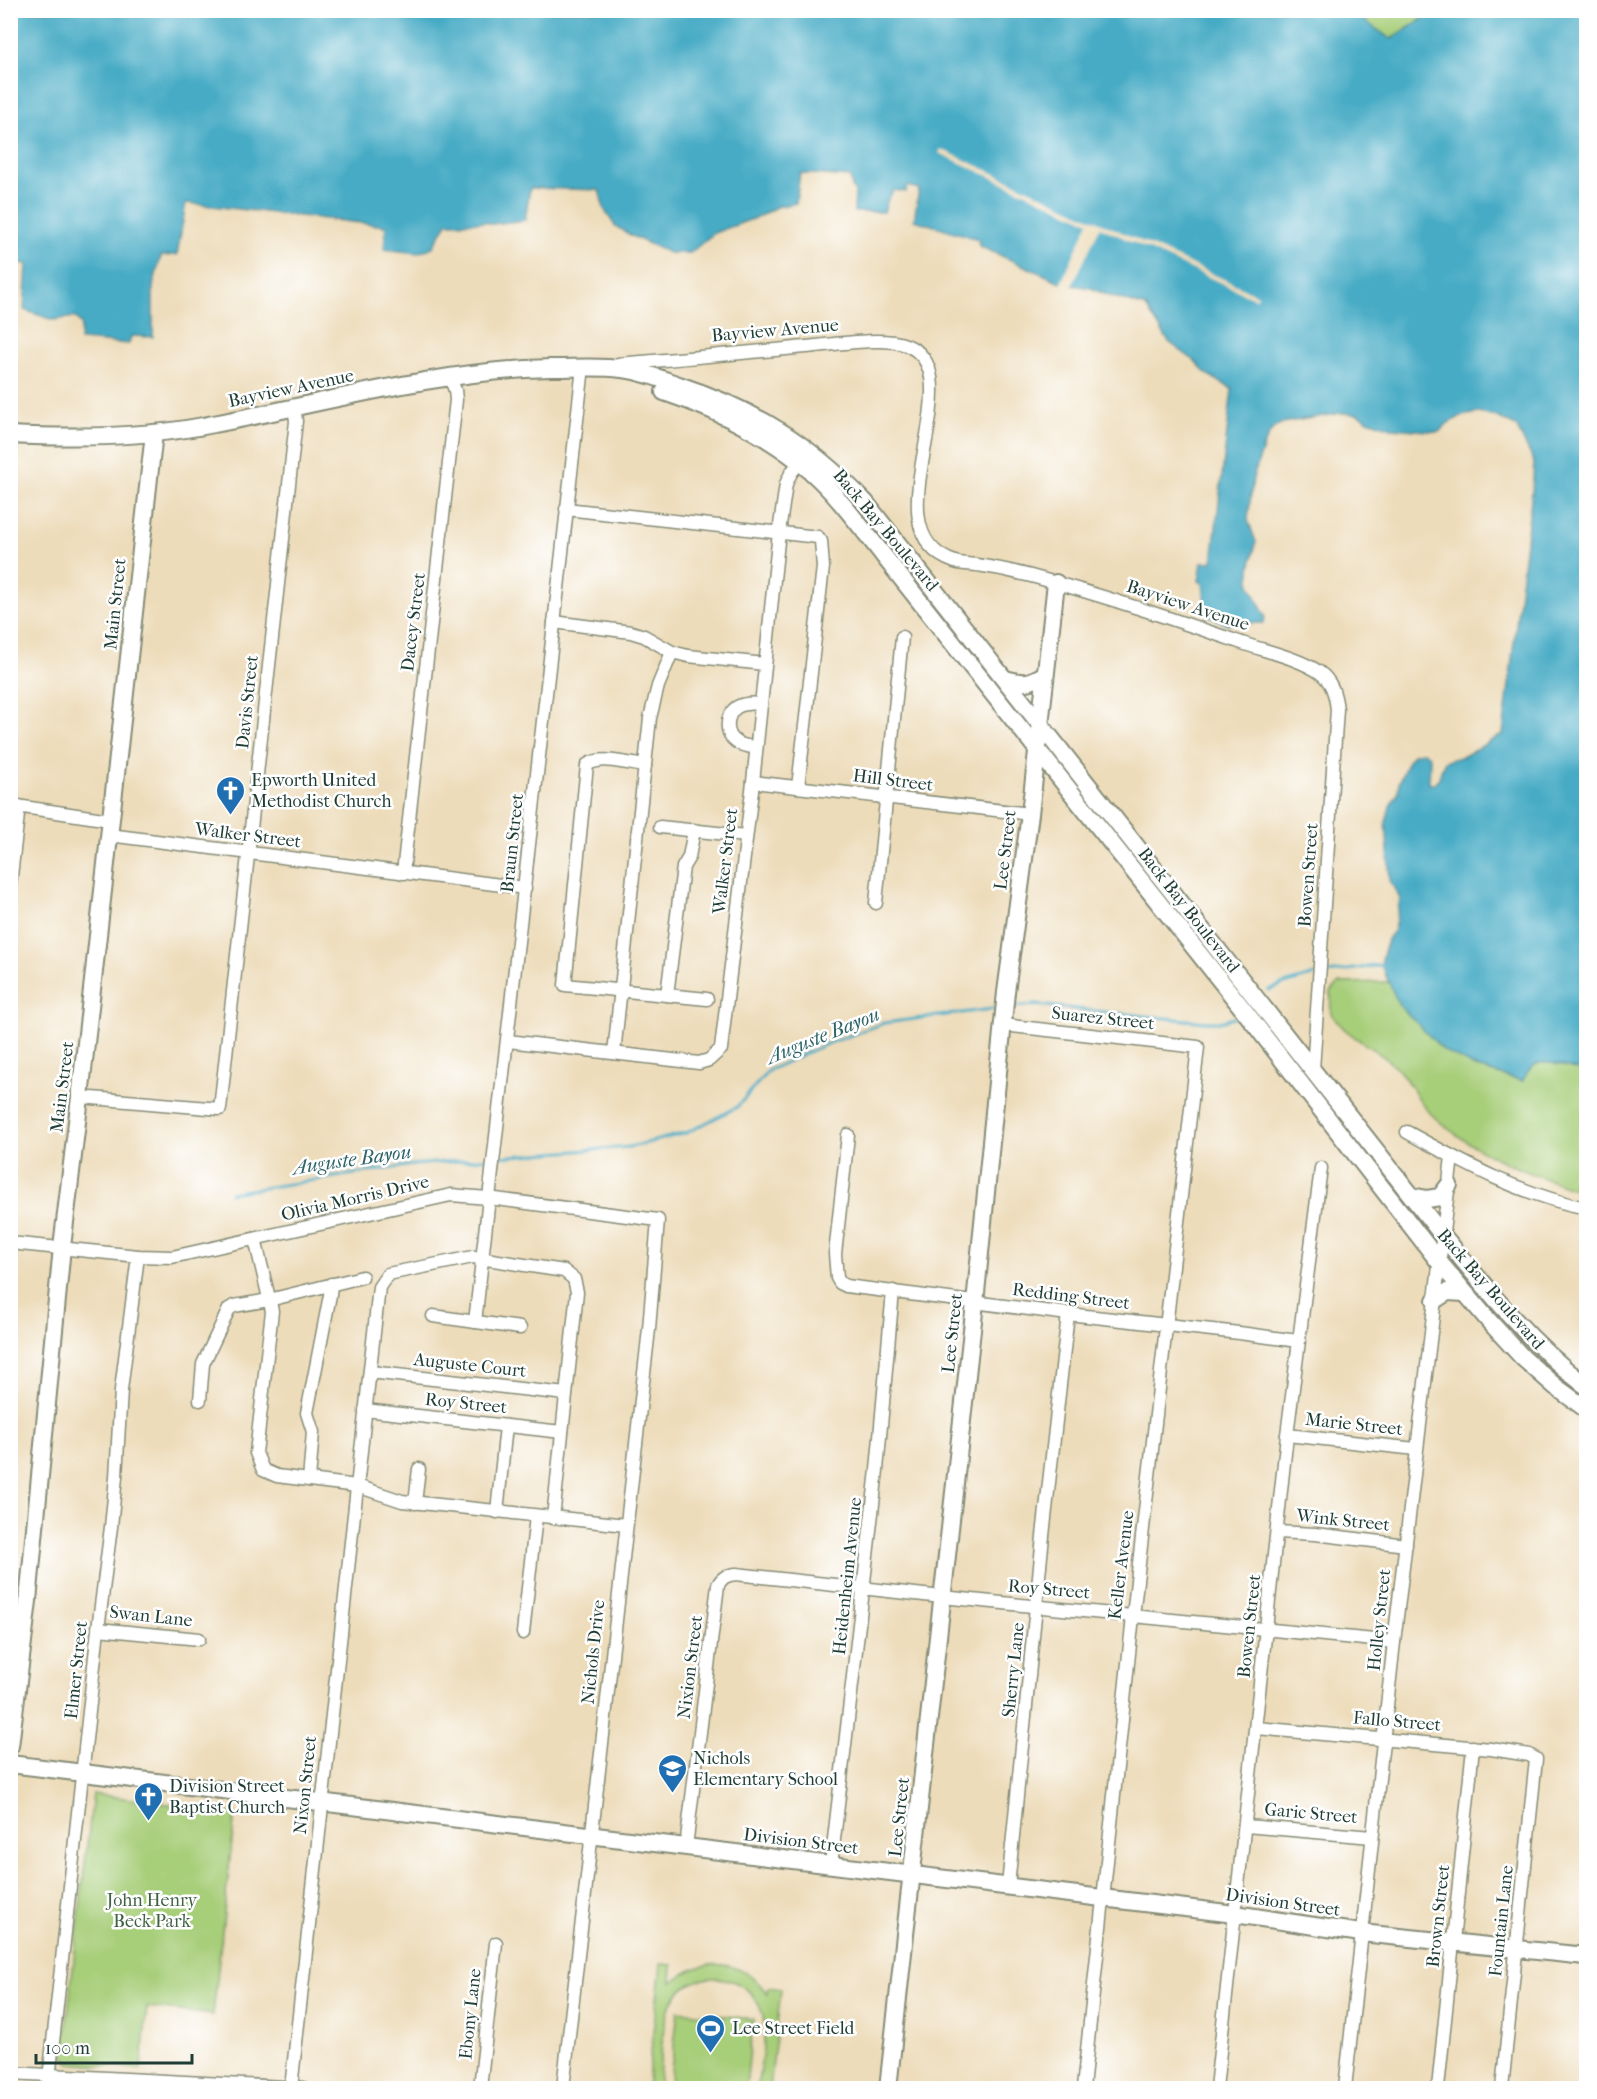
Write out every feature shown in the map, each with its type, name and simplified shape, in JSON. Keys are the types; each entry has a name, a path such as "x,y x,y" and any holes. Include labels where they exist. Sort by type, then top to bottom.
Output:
{"main road":[{"name":"Bayview Avenue","path":"10,435 96,437 154,433 224,422 449,376 513,369 583,367"},
{"name":"Back Bay Boulevard","path":"583,367 716,411 751,430 826,485 1066,786 1440,1263 1489,1322 1523,1358 1587,1410"},
{"name":"Back Bay Boulevard","path":"583,367 623,369 660,378 717,397 780,430 810,450 836,472 865,502 1444,1237 1505,1311 1564,1369 1587,1386"},
{"name":"Main Street","path":"10,1746 28,1601 62,1247 154,433"},
{"name":"Lee Street","path":"888,2088 975,1303 1006,992 1030,814 1056,583"},
{"path":"1005,679 1022,684 1045,675"},
{"path":"1032,797 1041,788 1052,784 1066,786"},
{"path":"1412,1196 1427,1199 1440,1197 1449,1185"},
{"path":"1435,1300 1447,1292 1465,1293"},
{"name":"Division Street","path":"10,1764 1235,1914 1361,1933 1587,1956"}],"street":[{"name":"Bayview Avenue","path":"583,367 859,342 905,344 917,351 929,365 932,382 930,416 916,504 922,534 934,552 956,562 1013,571 1056,583 1300,663 1320,672 1330,683"},
{"name":"Braun Street","path":"475,1322 583,367"},
{"name":"Dacey Street","path":"403,873 448,487 456,400 455,390 449,376"},
{"name":"Davis Street","path":"80,1097 220,1109 296,421 294,406"},
{"name":"Walker Street","path":"508,1041 699,1063 709,1060 721,1049 753,782 779,532 786,484 799,463"},
{"path":"566,508 818,537 821,541 823,558 798,787"},
{"path":"554,622 631,632 672,652 688,656 765,664"},
{"path":"876,903 902,637"},
{"path":"614,1053 653,702 672,652"},
{"name":"Bowen Street","path":"1313,1070 1337,709 1335,691 1330,683"},
{"path":"756,747 735,741 730,734 728,721 730,714 736,708 752,703 761,704"},
{"path":"645,766 600,760 587,765 565,985 707,999"},
{"name":"Hill Street","path":"753,782 1030,814"},
{"name":"Walker Street","path":"15,805 110,827 249,853 525,888"},
{"path":"10,885 15,805"},
{"path":"660,826 746,836"},
{"path":"667,995 683,867 689,857 694,830"},
{"name":"Suarez Street","path":"1003,1022 1198,1047"},
{"name":"Keller Avenue","path":"1083,2088 1133,1616 1198,1047"},
{"path":"1407,1132 1480,1172 1517,1188 1587,1208"},
{"name":"Redding Street","path":"848,1135 835,1254 835,1270 841,1283 859,1289 893,1291 975,1303 1298,1341"},
{"name":"Holley Street","path":"1345,2088 1416,1449 1444,1237 1452,1157"},
{"name":"Bowen Street","path":"1216,2088 1287,1435 1321,1168"},
{"name":"Olivia Morris Drive","path":"10,1243 138,1256 172,1257 451,1195 658,1220"},
{"name":"Nichols Drive","path":"563,2088 649,1329 658,1220"},
{"path":"255,1239 272,1319 256,1453 263,1470 277,1476 357,1486 402,1501 626,1526"},
{"name":"Elmer Street","path":"49,2082 116,1478 121,1390 138,1256"},
{"path":"357,1486 379,1287 384,1278 393,1272 473,1257 564,1271 574,1279 577,1292 553,1518"},
{"path":"200,1400 203,1364 225,1314 234,1306 269,1300 362,1276"},
{"path":"309,1480 313,1432 307,1413 331,1284"},
{"name":"Heidenheim Avenue","path":"831,1864 864,1589 893,1291"},
{"name":"Sherry Lane","path":"1008,1886 1068,1314"},
{"path":"433,1316 520,1328"},
{"name":"Auguste Court","path":"370,1372 566,1394"},
{"name":"Roy Street","path":"365,1410 562,1432"},
{"path":"497,1512 507,1426"},
{"name":"Marie Street","path":"1287,1435 1416,1449"},
{"path":"415,1503 419,1469"},
{"name":"Nixon Street","path":"295,2088 322,1802 357,1486"},
{"path":"523,1633 536,1516"},
{"name":"Wink Street","path":"1277,1532 1315,1534 1406,1545"},
{"name":"Roy Street","path":"736,1574 942,1598 1394,1642"},
{"name":"Nixion Street","path":"687,1847 718,1585 721,1579 736,1574"},
{"name":"Swan Lane","path":"98,1629 199,1639"},
{"name":"Fallo Street","path":"1256,1728 1439,1743 1529,1755 1534,1758"},
{"name":"Brown Street","path":"1438,2088 1473,1747"},
{"name":"Fountain Lane","path":"1502,2088 1536,1763 1534,1758"},
{"name":"Garic Street","path":"1246,1826 1372,1837"},
{"name":"Ebony Lane","path":"480,2088 496,1943"},
{"path":"10,2073 49,2082 295,2088"}],"green space":[{"path":"1349,11 1435,11 1391,39"},
{"path":"1389,982 1399,1005 1444,1051 1477,1068 1522,1081 1528,1071 1542,1063 1586,1070 1586,1193 1525,1171 1467,1142 1432,1115 1396,1067 1347,1032 1334,1018 1331,1011 1331,992 1339,983"},
{"name":"John Henry Beck Park","path":"93,1794 235,1813 213,2015 147,2007 141,2069 69,2063 63,2055"},
{"path":"661,1964 672,1965 671,1983 696,1968 721,1965 733,1967 745,1973 767,1993 768,1987 781,1989 770,2088 757,2088 764,2038 761,2010 754,1997 744,1988 732,1981 719,1978 693,1983 681,1990 672,2002 664,2031 658,2088 647,2088"},
{"name":"Lee Street Field","path":"678,2011 753,2019 746,2088 669,2088"}],"water":[{"path":"1349,10 1391,39 1435,11 1491,10 1522,13 1586,11 1586,1070 1542,1063 1535,1065 1523,1081 1477,1068 1444,1051 1399,1005 1381,965 1387,939 1394,930 1400,899 1390,881 1386,822 1408,761 1414,753 1424,752 1430,757 1429,784 1433,783 1438,779 1445,761 1464,756 1503,734 1534,462 1516,426 1497,417 1478,413 1462,416 1448,423 1439,432 1392,428 1357,414 1341,413 1282,423 1271,431 1264,445 1253,478 1248,520 1256,542 1250,569 1250,584 1265,616 1264,623 1225,624 1206,614 1203,583 1199,581 1202,562 1212,562 1232,389 1205,373 1196,362 1169,342 1146,307 1091,288 1065,284 979,246 978,239 914,220 919,189 907,186 906,192 894,190 884,212 854,212 855,192 850,177 800,173 796,203 776,207 758,217 714,233 690,253 669,253 615,226 604,209 599,190 530,188 525,220 491,224 486,222 447,223 433,247 418,253 384,249 386,226 186,203 177,255 161,256 153,286 153,337 131,336 129,344 80,340 81,324 75,317 53,320 24,310 27,264 11,262 10,11"}],"pier":[{"path":"941,149 1258,295 1256,299 1100,227 1071,288 1060,285 1089,222 939,153"}],"waterway":[{"name":"Auguste Bayou","path":"1322,974 1381,965"},
{"name":"Auguste Bayou","path":"1269,990 1315,975"},
{"name":"Auguste Bayou","path":"1009,1007 1036,1005 1206,1022 1219,1022 1234,1018"},
{"name":"Auguste Bayou","path":"496,1157 630,1147 686,1133 737,1107 769,1070 824,1045 884,1023 1000,1008"},
{"name":"Auguste Bayou","path":"230,1193 413,1165 490,1158"}],"place":[{"name":"Epworth United Methodist Church","path":"230,816"},
{"name":"Nichols Elementary School","path":"672,1794"},
{"name":"Division Street Baptist Church","path":"148,1822"},
{"name":"Lee Street Field","path":"711,2054"}]}
